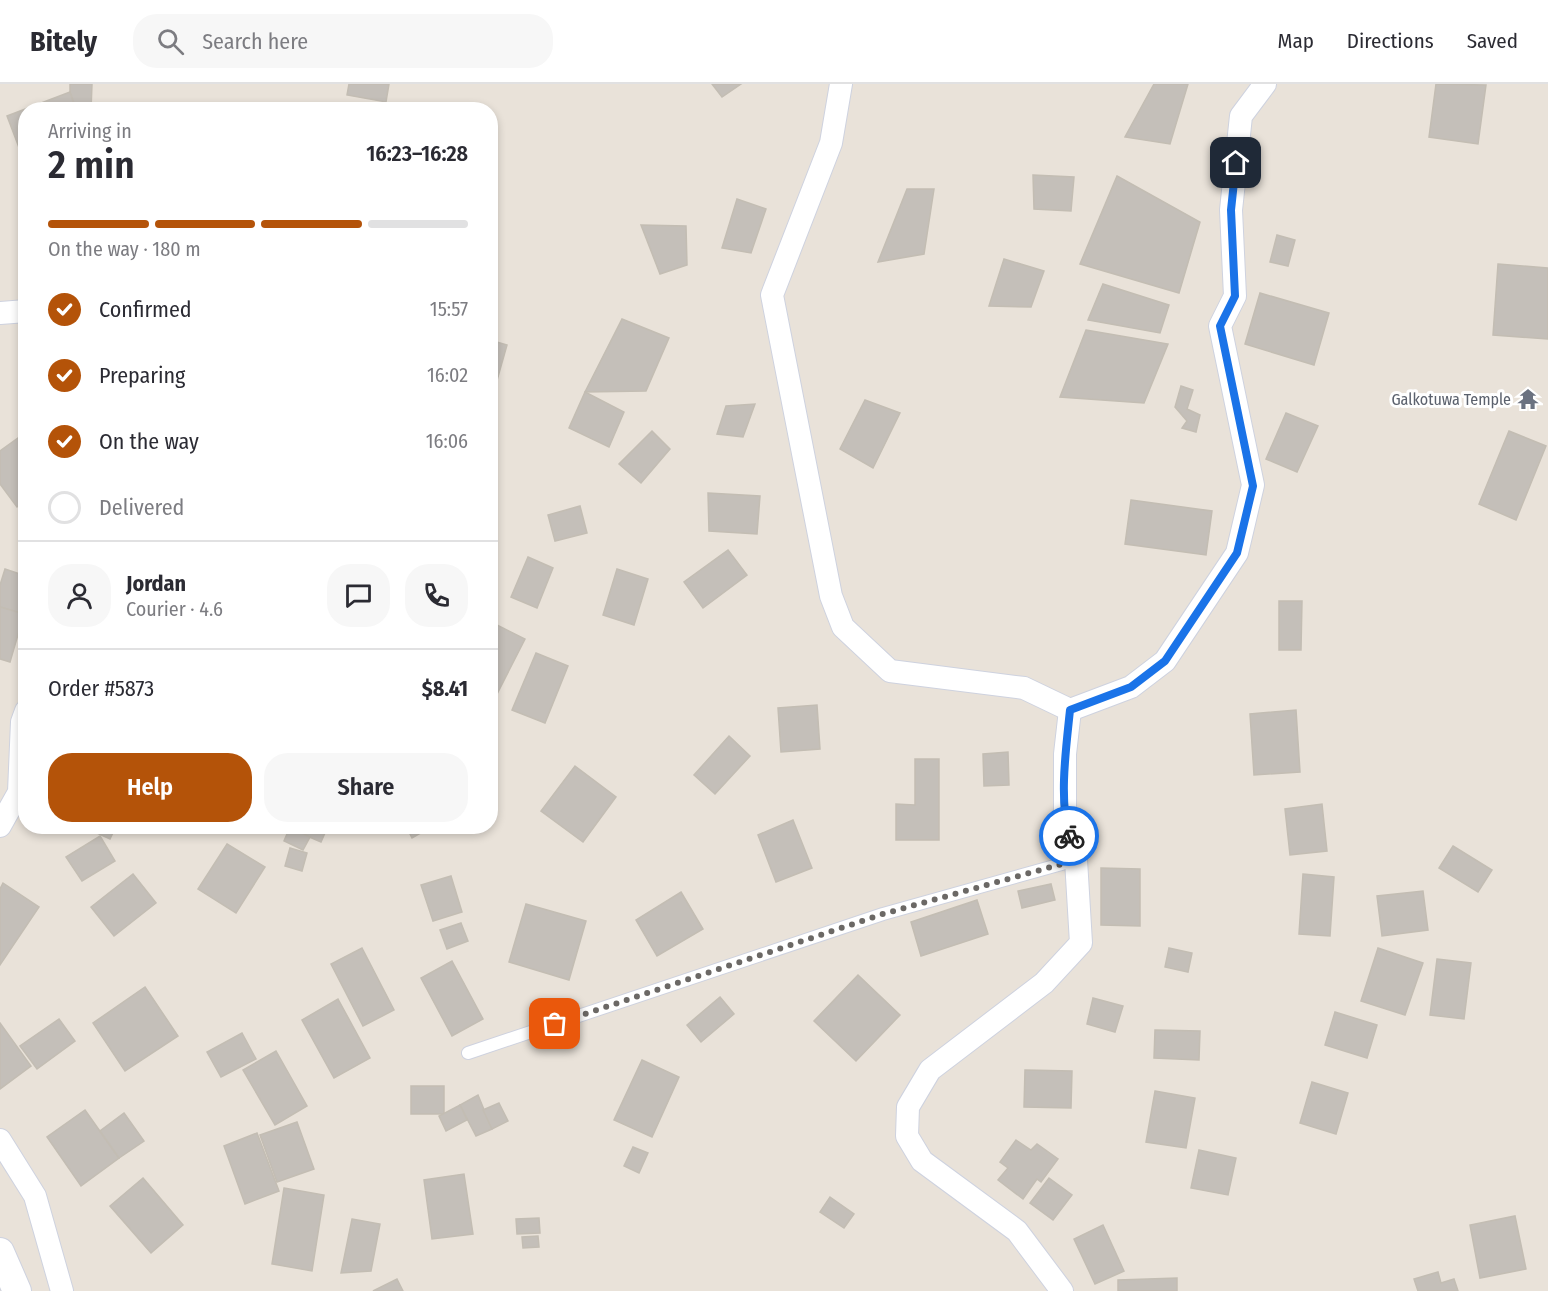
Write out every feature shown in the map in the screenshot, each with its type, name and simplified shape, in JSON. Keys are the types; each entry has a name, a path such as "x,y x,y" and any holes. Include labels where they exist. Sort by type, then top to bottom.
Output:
{"street":[{"path":"841,84 831,143 772,295 831,596 843,627 890,671 1024,688 1070,710 1131,687 1165,661 1237,553 1253,486 1220,326 1235,296 1231,210 1241,116 1265,84"},
{"path":"0,313 18,312"},
{"path":"1062,1291 1017,1231 922,1161 907,1136 908,1107 930,1070 1044,983 1081,943 1076,860 1065,821 1065,754 1070,710"},
{"path":"0,826 18,794"},
{"path":"0,1140 35,1196 63,1291"},
{"path":"0,1252 18,1291"}],"lane":[{"path":"468,1053 883,914 1076,860"}],"building":[{"path":"70,84 92,84 91,102 73,102"},
{"path":"349,84 389,84 386,102 347,95"},
{"path":"712,84 741,84 722,97"},
{"path":"1154,84 1188,84 1170,144 1125,137"},
{"path":"1436,84 1486,85 1478,144 1429,137"},
{"path":"70,92 73,102 44,102"},
{"path":"18,112 18,145 7,116"},
{"path":"1033,175 1074,177 1071,211 1034,209"},
{"path":"1117,176 1200,222 1179,293 1080,264"},
{"path":"907,189 934,189 924,254 878,262"},
{"path":"737,199 766,209 751,253 722,248"},
{"path":"641,225 686,226 687,265 660,274"},
{"path":"1277,235 1295,240 1288,266 1270,262"},
{"path":"1004,259 1044,271 1031,307 989,306"},
{"path":"1498,264 1548,268 1548,339 1493,335"},
{"path":"1103,284 1169,305 1160,333 1088,320"},
{"path":"1260,293 1329,313 1314,365 1245,344"},
{"path":"622,319 669,338 646,391 585,392"},
{"path":"1086,330 1168,344 1144,403 1060,397"},
{"path":"498,342 507,345 498,377"},
{"path":"1181,386 1193,390 1187,409 1200,415 1196,432 1182,428 1187,421 1175,407"},
{"path":"585,392 624,412 609,447 569,428"},
{"path":"865,400 900,413 873,468 840,449"},
{"path":"755,404 743,437 717,434 726,406"},
{"path":"1286,413 1318,426 1297,472 1266,459"},
{"path":"652,431 670,449 641,483 619,464"},
{"path":"1509,431 1546,446 1516,520 1479,504"},
{"path":"18,438 17,507 0,484 0,451"},
{"path":"708,493 760,496 757,534 709,531"},
{"path":"1131,500 1212,511 1206,555 1125,544"},
{"path":"580,506 587,533 555,541 548,515"},
{"path":"728,550 747,575 703,608 684,582"},
{"path":"528,557 553,568 537,608 511,597"},
{"path":"5,569 18,573 18,612 0,607 0,585"},
{"path":"617,569 648,579 634,625 603,615"},
{"path":"1279,601 1302,601 1301,650 1279,650"},
{"path":"0,607 18,612 18,635 10,662 0,659"},
{"path":"498,626 525,639 498,692"},
{"path":"536,653 568,666 545,723 512,710"},
{"path":"817,705 820,749 781,752 778,708"},
{"path":"1296,710 1300,772 1254,775 1250,714"},
{"path":"729,736 750,756 715,794 694,775"},
{"path":"1008,752 1009,785 984,786 983,754"},
{"path":"915,759 939,759 939,840 896,840 896,804 915,805"},
{"path":"575,766 616,797 583,842 541,811"},
{"path":"1322,804 1327,851 1290,855 1285,809"},
{"path":"793,820 812,868 776,882 758,835"},
{"path":"99,834 112,834 110,839"},
{"path":"287,834 304,834 310,837 303,850 284,841"},
{"path":"302,834 324,834 321,842"},
{"path":"100,836 115,861 82,881 66,857"},
{"path":"227,844 265,867 236,913 198,889"},
{"path":"1453,846 1492,870 1478,892 1439,868"},
{"path":"290,848 307,853 302,871 285,866"},
{"path":"1101,868 1140,869 1140,926 1101,925"},
{"path":"133,874 156,903 114,936 91,907"},
{"path":"1303,874 1334,877 1330,936 1299,934"},
{"path":"451,876 462,912 433,921 421,885"},
{"path":"3,883 39,907 0,965 0,889"},
{"path":"1051,884 1055,900 1022,908 1018,891"},
{"path":"1423,891 1428,930 1382,936 1377,896"},
{"path":"681,892 703,929 657,956 636,920"},
{"path":"977,900 988,934 921,956 911,922"},
{"path":"526,904 586,921 569,980 509,962"},
{"path":"461,923 468,941 447,949 440,930"},
{"path":"362,948 394,1010 363,1026 331,964"},
{"path":"1169,948 1192,953 1188,972 1165,967"},
{"path":"1378,948 1423,963 1405,1015 1361,1001"},
{"path":"1437,959 1471,963 1464,1019 1430,1015"},
{"path":"452,961 483,1019 452,1036 421,978"},
{"path":"858,975 900,1015 856,1061 814,1021"},
{"path":"145,987 178,1036 125,1071 93,1023"},
{"path":"720,997 734,1014 701,1042 687,1025"},
{"path":"1093,998 1123,1006 1115,1032 1087,1024"},
{"path":"338,999 370,1058 334,1078 302,1020"},
{"path":"1335,1012 1377,1025 1367,1058 1325,1045"},
{"path":"59,1019 75,1041 37,1069 20,1046"},
{"path":"0,1023 31,1066 0,1089"},
{"path":"1155,1030 1200,1031 1199,1060 1154,1058"},
{"path":"242,1033 256,1059 221,1077 207,1052"},
{"path":"276,1051 307,1106 275,1125 243,1070"},
{"path":"642,1060 679,1077 652,1137 614,1120"},
{"path":"1025,1070 1072,1071 1071,1108 1024,1107"},
{"path":"1312,1082 1348,1093 1336,1134 1300,1123"},
{"path":"411,1086 444,1086 444,1114 411,1114"},
{"path":"1155,1091 1195,1098 1186,1148 1146,1142"},
{"path":"478,1095 492,1129 476,1136 460,1105"},
{"path":"499,1103 508,1121 492,1129 483,1110"},
{"path":"460,1105 467,1120 446,1131 439,1116"},
{"path":"85,1110 119,1158 81,1186 47,1137"},
{"path":"124,1113 144,1141 119,1158 100,1131"},
{"path":"297,1122 314,1169 277,1182 260,1135"},
{"path":"257,1133 279,1191 245,1204 224,1146"},
{"path":"1016,1140 1031,1150 1037,1144 1058,1159 1041,1182 1037,1179 1023,1199 998,1180 1008,1168 1000,1162"},
{"path":"633,1147 648,1153 639,1173 624,1166"},
{"path":"1199,1150 1236,1158 1228,1195 1191,1188"},
{"path":"464,1174 473,1234 432,1239 424,1180"},
{"path":"143,1178 183,1225 151,1253 110,1206"},
{"path":"1049,1178 1072,1195 1053,1220 1030,1203"},
{"path":"284,1188 324,1195 312,1271 272,1264"},
{"path":"830,1197 854,1214 844,1228 820,1212"},
{"path":"1515,1216 1526,1269 1480,1278 1470,1225"},
{"path":"539,1218 540,1233 517,1234 516,1219"},
{"path":"352,1219 380,1224 371,1271 341,1273"},
{"path":"1103,1225 1124,1271 1095,1284 1074,1239"},
{"path":"538,1236 539,1247 523,1248 522,1237"},
{"path":"1438,1272 1441,1283 1454,1279 1458,1291 1418,1291 1414,1279"},
{"path":"1177,1278 1177,1291 1118,1291 1118,1280"},
{"path":"397,1279 403,1291 373,1291"}],"way so far":[{"path":"555,1024 883,914 1076,860 1069,836"}],"place":[{"name":"Galkotuwa Temple","path":"1528,399"}],"route":[{"path":"1069,836 1065,821 1065,754 1070,710 1131,687 1165,661 1237,553 1253,486 1220,326 1235,296 1231,210 1236,163"}]}
